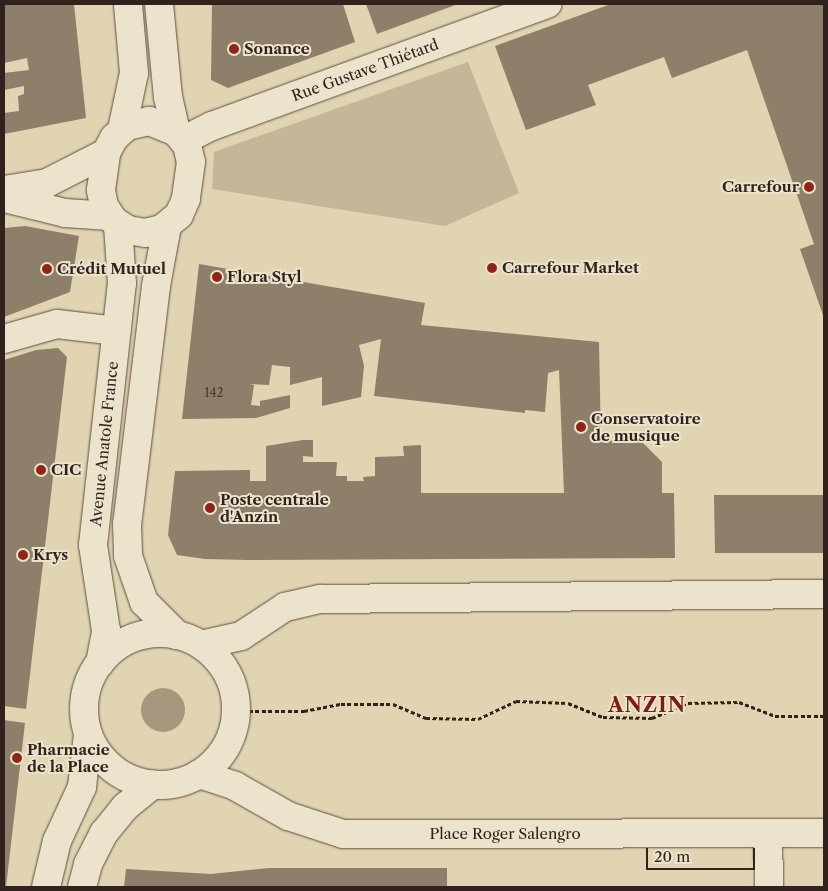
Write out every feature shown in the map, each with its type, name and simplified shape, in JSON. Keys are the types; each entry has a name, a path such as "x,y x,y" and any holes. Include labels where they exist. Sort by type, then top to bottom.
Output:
{"main road":[{"name":"Avenue Anatole France","path":"100,662 106,631 93,545 123,269 114,220 101,196 106,153 122,130 134,73 128,4"},
{"path":"4,198 57,212 114,220 145,233 167,226 180,215 186,198 191,162 180,136 168,97 159,4"},
{"name":"Rue Gustave Thiétard","path":"180,136 548,4"},
{"path":"122,130 149,121 180,136"},
{"path":"4,190 47,183 106,153"},
{"path":"88,734 98,754 113,769 132,780 154,784 172,784 199,774 226,747 236,711 227,673 144,602 128,556 128,514 167,226"},
{"path":"4,339 57,324 117,332"},
{"path":"46,887 58,841 82,787 88,734 84,702 89,681 100,662 115,647 134,638 155,633 189,640 241,636 285,608 320,599 824,594"},
{"name":"Place Roger Salengro","path":"199,774 236,786 288,816 344,834 824,833"},
{"path":"82,887 88,864 104,833 126,807 154,784"},
{"path":"768,833 769,887"}],"path":[{"path":"236,711 304,711 341,704 393,704 426,718 478,719 516,701 568,703 603,717 652,718 688,703 739,702 775,716 824,716"}],"shaded area":[{"path":"468,62 519,193 445,226 212,189 214,152"},
{"path":"163,688 175,692 181,698 185,710 181,722 175,728 163,732 151,728 145,722 141,710 145,698 151,692"}],"building":[{"path":"4,4 74,4 86,118 4,134 4,113 19,111 18,96 24,94 24,86 4,90 4,73 29,70 27,58 4,63"},
{"path":"212,4 343,4 355,42 228,88 211,80"},
{"path":"366,4 458,4 377,34"},
{"name":"Carrefour","path":"611,4 824,4 824,318 800,249 814,244 747,50 672,78 664,57 588,85 596,105 526,130 495,46"},
{"path":"25,226 79,236 70,292 4,317 4,228"},
{"path":"199,264 425,303 421,325 599,342 601,441 640,440 662,462 662,493 674,493 675,558 248,560 205,559 177,555 168,535 175,471 250,470 250,481 266,481 266,446 303,440 313,440 313,457 303,456 303,462 337,462 336,476 347,476 347,481 364,481 363,477 375,476 375,457 404,456 403,446 421,445 421,493 564,493 559,370 548,373 545,412 525,410 525,413 374,396 381,339 359,345 364,366 361,397 322,406 322,377 290,385 290,367 272,365 269,385 249,384 254,385 251,405 260,406 260,401 290,395 290,408 256,418 182,419"},
{"path":"58,348 67,357 26,709 4,706 4,360 36,350"},
{"path":"714,495 824,495 824,553 715,553"},
{"path":"4,720 25,723 6,887 4,887"},
{"path":"269,868 447,868 447,887 124,887 126,869 211,874"}],"place":[{"name":"Sonance","path":"234,49"},
{"name":"Carrefour","path":"809,187"},
{"name":"Carrefour Market","path":"492,268"},
{"name":"Crédit Mutuel","path":"47,269"},
{"name":"Flora Styl","path":"217,277"},
{"name":"Conservatoire de musique","path":"581,427"},
{"name":"CIC","path":"41,470"},
{"name":"Poste centrale d'Anzin","path":"210,508"},
{"name":"Krys","path":"23,555"},
{"name":"Pharmacie de la Place","path":"17,758"}],"district":[{"name":"ANZIN","path":"647,705"}]}
